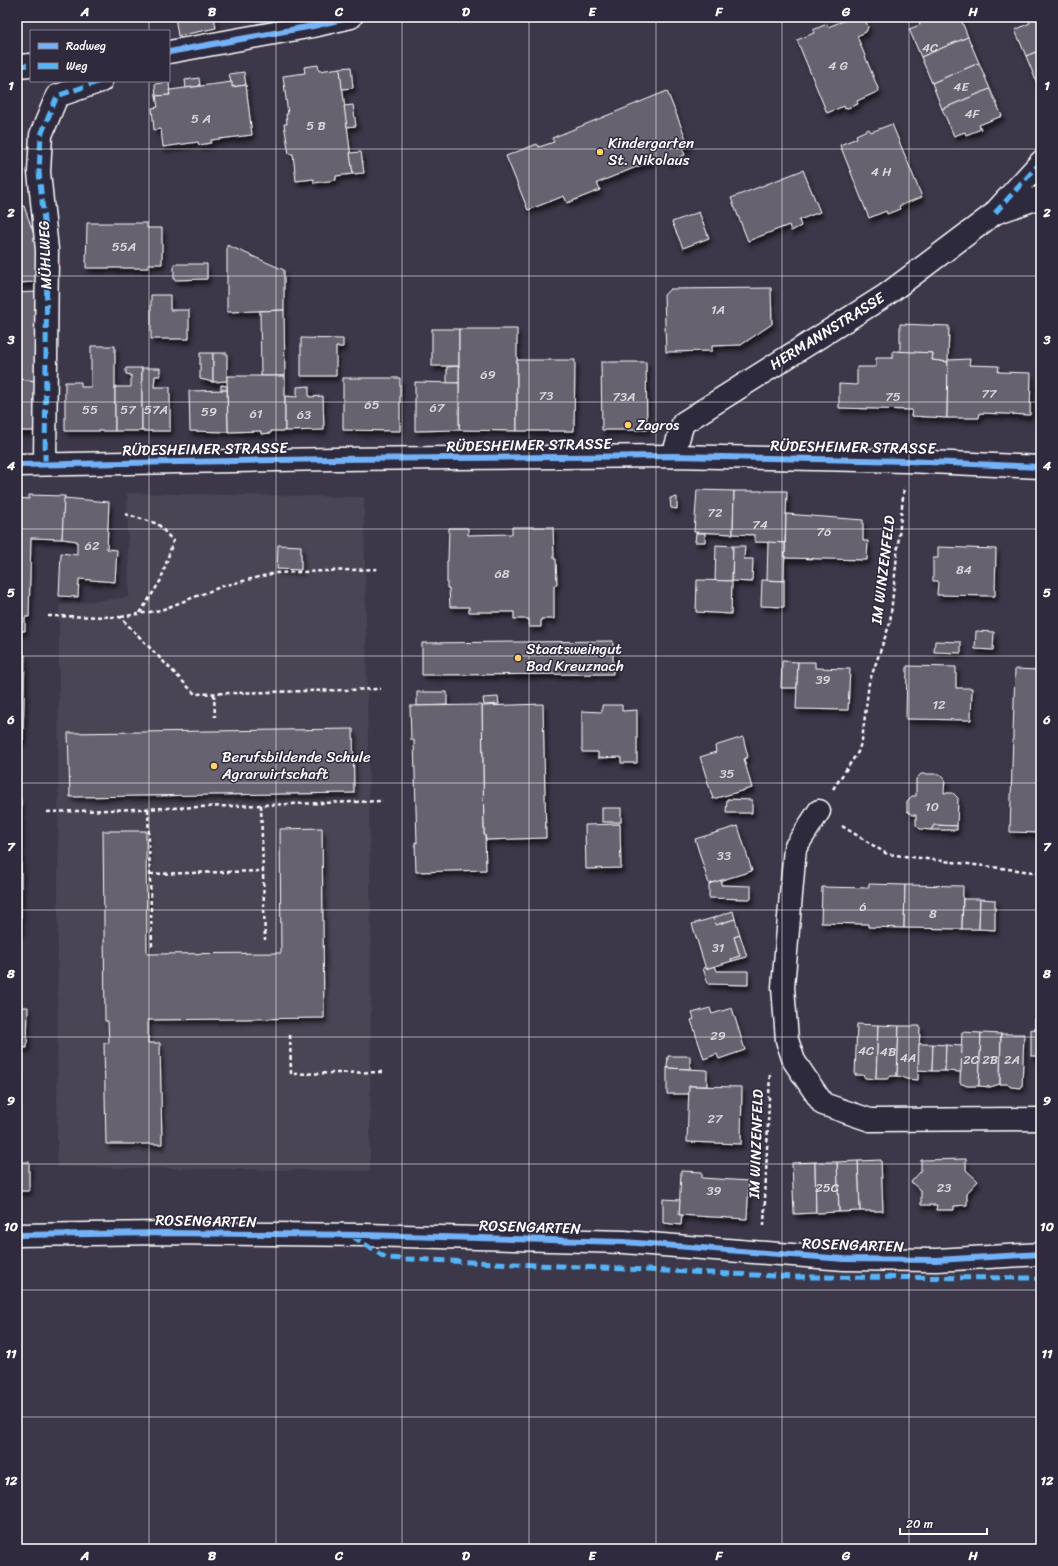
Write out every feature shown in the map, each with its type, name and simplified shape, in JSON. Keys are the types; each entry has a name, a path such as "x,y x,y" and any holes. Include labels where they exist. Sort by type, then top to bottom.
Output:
{"street":[{"path":"170,52 313,26 351,17"},
{"path":"17,66 30,65"},
{"name":"MÜHLWEG","path":"45,464 47,250 39,172 41,135 57,96 98,82"},
{"name":"HERMANNSTRASSE","path":"673,456 683,423 886,295 995,212 1041,162"},
{"name":"HERMANNSTRASSE","path":"995,212 1041,197"},
{"name":"RÜDESHEIMER STRASSE","path":"17,465 341,459 673,456 907,461 1041,467"},
{"path":"819,811 795,848 783,987 787,1040 794,1061 823,1104 870,1120 1041,1119"},
{"name":"ROSENGARTEN","path":"17,1235 162,1233 365,1235 624,1242 844,1259 936,1260 1041,1254"}],"path":[{"path":"125,514 158,524 173,541 161,580 140,614"},
{"path":"48,616 120,617 161,610 223,586 275,573 378,569"},
{"path":"120,617 195,694 381,689"},
{"path":"214,694 214,717"},
{"path":"47,812 383,801"},
{"path":"261,805 265,940"},
{"path":"148,808 152,946"},
{"path":"819,811 887,854 1041,873"},
{"path":"150,874 263,871"},
{"path":"290,1035 291,1074 382,1072"}],"shaded area":[{"name":"Berufsbildende Schule Agrarwirtschaft","path":"127,493 364,497 371,926 370,1171 57,1167 59,605 129,597"}],"building":[{"path":"175,17 214,17 216,28 178,36"},
{"path":"853,17 864,17 868,27 866,32 857,36 879,91 857,101 858,104 845,109 844,106 827,113 797,40 814,33 813,30 827,24 828,27"},
{"path":"928,17 960,17 968,37 921,57 909,29 920,25 919,21"},
{"path":"1041,17 1041,50 1026,56 1015,30 1030,23 1029,19"},
{"path":"968,37 979,63 932,83 921,57"},
{"path":"1041,50 1041,81 1037,83 1026,56"},
{"path":"979,63 990,89 942,109 932,83"},
{"path":"318,65 319,71 340,68 353,174 336,176 336,180 314,183 314,179 296,181 293,154 289,154 284,124 287,124 286,114 288,114 283,76 305,73 304,67"},
{"path":"351,67 353,88 342,89 340,68"},
{"path":"244,72 246,85 232,87 229,74"},
{"path":"199,78 200,86 186,88 185,80"},
{"path":"169,82 170,95 156,96 155,84"},
{"path":"232,82 232,87 246,85 252,135 211,140 211,143 199,145 198,142 163,147 161,129 154,130 152,108 158,107 156,96 170,95 169,90"},
{"path":"990,89 1002,116 979,125 981,129 966,135 965,132 954,136 942,109"},
{"name":"Kindergarten St. Nikolaus","path":"667,91 689,146 682,148 685,155 669,162 666,155 597,183 600,190 567,203 564,196 528,210 506,156 537,144 539,147 554,142 552,138"},
{"path":"353,105 356,126 347,127 344,106"},
{"path":"892,124 922,197 899,206 900,209 887,214 886,211 869,218 840,145 857,138 856,135 869,129 871,132"},
{"path":"361,152 364,173 353,174 350,153"},
{"path":"803,170 820,212 799,220 801,226 791,231 789,225 748,241 731,198"},
{"path":"17,206 24,206 37,243 37,282 17,283"},
{"path":"699,212 709,238 683,248 672,222"},
{"path":"87,223 147,223 147,228 162,228 162,264 148,264 148,268 86,268"},
{"path":"227,245 284,270 284,310 227,312"},
{"path":"174,264 207,264 207,279 174,280"},
{"path":"771,288 772,324 741,345 712,346 712,351 666,352 664,295 670,289"},
{"path":"37,292 37,381 17,379 17,293"},
{"path":"151,295 170,295 170,310 189,310 189,339 151,339"},
{"path":"284,310 285,376 261,376 260,311"},
{"path":"900,324 949,326 948,362 932,360 933,353 900,352"},
{"path":"432,329 459,329 459,366 432,366"},
{"path":"459,329 517,329 517,431 459,430"},
{"path":"301,338 343,339 343,347 336,347 336,376 301,376"},
{"path":"91,346 115,346 115,431 65,431 65,382 81,382 81,387 91,387"},
{"path":"893,351 933,353 932,360 948,362 947,418 911,416 912,410 839,408 839,384 857,385 857,367 876,367 876,358 893,358"},
{"path":"200,353 213,353 213,382 200,379"},
{"path":"213,353 227,353 227,381 213,382"},
{"path":"970,359 969,365 999,366 998,372 1031,373 1030,415 980,413 979,418 947,418 948,360"},
{"path":"517,360 575,360 574,431 517,431"},
{"path":"601,362 646,362 647,430 602,430"},
{"path":"459,366 459,383 447,383 447,367"},
{"path":"126,368 142,368 142,431 115,431 115,387 131,387 131,375 126,374"},
{"path":"142,368 160,368 160,376 155,376 154,387 170,387 170,431 142,431"},
{"path":"227,376 285,376 285,431 271,431 271,433 261,434 261,431 228,432"},
{"path":"343,378 400,378 400,431 343,430"},
{"path":"17,379 37,381 37,431 17,431"},
{"path":"415,382 459,383 459,430 415,431"},
{"path":"221,385 227,386 227,390 221,390"},
{"path":"309,386 309,397 323,396 324,430 285,431 285,396 297,397 297,387"},
{"path":"227,390 228,432 190,431 189,391"},
{"path":"697,490 734,491 733,534 694,532"},
{"path":"734,491 787,491 785,543 755,542 755,535 733,534"},
{"path":"29,495 65,496 62,539 31,538 29,617 25,617 25,631 17,631 17,498 29,499"},
{"path":"677,497 677,509 671,508 670,498"},
{"path":"64,498 109,502 107,549 117,550 115,582 79,579 78,597 59,596 61,553 77,555 77,541 62,539"},
{"path":"786,514 863,520 863,541 868,541 867,560 785,558"},
{"path":"512,527 553,527 554,559 556,559 557,585 554,585 554,619 541,619 541,627 529,627 529,619 514,619 514,612 469,612 469,607 450,607 449,588 447,588 449,528 468,528 468,535 512,534"},
{"path":"696,533 705,533 705,542 695,542"},
{"path":"768,542 785,543 784,581 767,580"},
{"path":"278,545 301,546 301,570 277,569"},
{"path":"716,545 733,546 732,581 715,581"},
{"path":"733,546 745,546 744,559 753,559 752,582 732,581"},
{"path":"938,547 996,549 995,596 937,595 938,581 933,581 933,558 938,558"},
{"path":"697,580 732,581 731,614 696,612"},
{"path":"762,580 784,581 784,607 761,606"},
{"path":"976,631 994,632 993,650 975,649"},
{"name":"Staatsweingut Bad Kreuznach","path":"613,641 613,674 422,675 422,643"},
{"path":"935,641 961,642 961,653 934,652"},
{"path":"17,655 25,655 23,740 17,740"},
{"path":"1040,660 1041,833 1010,832 1015,669 1040,670"},
{"path":"782,661 798,662 797,688 781,688"},
{"path":"798,662 815,662 815,668 850,669 848,710 796,709"},
{"path":"907,666 956,667 956,688 972,688 971,720 906,719"},
{"path":"417,692 447,692 447,705 417,706"},
{"path":"498,697 499,704 484,705 483,698"},
{"path":"543,704 546,838 486,840 484,835 482,706"},
{"path":"482,705 486,870 416,872 415,842 417,843 414,740 411,740 410,706"},
{"path":"602,705 622,705 622,711 637,710 637,763 621,763 621,757 598,758 598,752 582,752 582,711 602,712"},
{"path":"353,729 354,793 70,797 68,733"},
{"path":"743,737 748,757 744,759 752,788 713,799 700,757 716,752 715,746"},
{"path":"921,774 940,774 945,779 944,793 953,793 958,798 957,826 934,825 931,830 920,829 916,825 916,815 912,815 907,811 907,801 912,796 916,796 916,779"},
{"path":"727,799 752,800 752,813 726,813"},
{"path":"17,800 21,800 21,932 17,932"},
{"path":"602,808 621,808 621,822 602,822"},
{"path":"620,824 621,868 586,869 585,825"},
{"path":"934,825 957,826 957,830 931,830"},
{"path":"738,826 752,871 709,884 695,839"},
{"path":"322,828 324,1018 148,1020 148,1043 160,1043 162,1144 106,1144 104,1043 109,1043 108,1021 105,1021 103,831 146,831 147,954 281,953 280,829"},
{"path":"721,880 721,885 751,886 751,899 709,898 709,884"},
{"path":"869,884 905,885 904,928 868,927 868,924 821,923 822,887 869,888"},
{"path":"905,885 963,886 962,929 904,928"},
{"path":"963,899 980,899 979,929 962,929"},
{"path":"980,899 995,900 995,930 979,929"},
{"path":"733,911 735,919 716,925 713,918"},
{"path":"713,918 716,925 735,919 740,935 734,937 740,956 731,959 732,961 706,969 692,924"},
{"path":"740,935 747,957 732,961 731,959 740,956 734,937"},
{"path":"715,966 717,971 748,971 748,985 708,984 703,968 705,967 706,969"},
{"path":"17,1007 28,1007 27,1048 17,1047"},
{"path":"710,1008 712,1014 732,1008 745,1050 719,1059 717,1054 704,1059 691,1020 694,1019 692,1013"},
{"path":"1035,1019 1041,1019 1041,1030 1035,1029"},
{"path":"857,1024 878,1025 876,1079 865,1078 863,1075 855,1075"},
{"path":"878,1025 899,1026 897,1076 891,1076 887,1079 876,1079"},
{"path":"899,1026 920,1026 918,1080 906,1079 897,1076"},
{"path":"1031,1029 1041,1030 1041,1056 1031,1056"},
{"path":"962,1032 981,1033 979,1086 967,1086 960,1083"},
{"path":"981,1033 1001,1034 1000,1084 990,1087 979,1086"},
{"path":"1001,1034 1024,1034 1022,1088 1011,1087 1007,1084 1000,1084"},
{"path":"919,1044 933,1044 932,1071 918,1070"},
{"path":"933,1044 946,1045 945,1071 932,1071"},
{"path":"946,1045 962,1046 961,1072 945,1071"},
{"path":"668,1056 690,1056 690,1069 667,1068"},
{"path":"667,1068 707,1070 707,1086 689,1086 689,1094 667,1094"},
{"path":"17,1069 19,1069 17,1100"},
{"path":"689,1086 742,1087 741,1144 687,1142"},
{"path":"966,1159 966,1170 978,1181 967,1193 967,1205 954,1206 954,1210 936,1210 937,1205 921,1205 921,1191 911,1182 921,1171 921,1160"},
{"path":"881,1160 883,1211 860,1211 858,1161"},
{"path":"858,1161 860,1211 839,1212 837,1162"},
{"path":"17,1162 29,1162 29,1191 17,1191"},
{"path":"815,1162 816,1213 794,1214 792,1163"},
{"path":"815,1162 837,1162 839,1212 816,1213"},
{"path":"681,1171 702,1172 702,1178 749,1181 747,1219 679,1215"},
{"path":"663,1199 680,1200 679,1215 682,1215 681,1225 663,1223"}],"marked path":[{"path":"17,66 30,65"},
{"path":"45,464 47,250 39,172 41,135 57,96 98,82"},
{"path":"995,213 1041,162"},
{"path":"352,1236 386,1258 797,1277 1041,1278"}],"cycle path":[{"path":"170,52 313,26 351,17"},
{"path":"17,465 334,459 673,456 907,461 1041,467"},
{"path":"17,1235 162,1233 365,1235 624,1242 844,1259 936,1260 1041,1254"}],"place":[{"name":"Kindergarten St. Nikolaus","path":"600,152"},
{"name":"Zagros","path":"628,425"},
{"name":"Staatsweingut Bad Kreuznach","path":"518,658"},
{"name":"Berufsbildende Schule Agrarwirtschaft","path":"214,766"}]}
